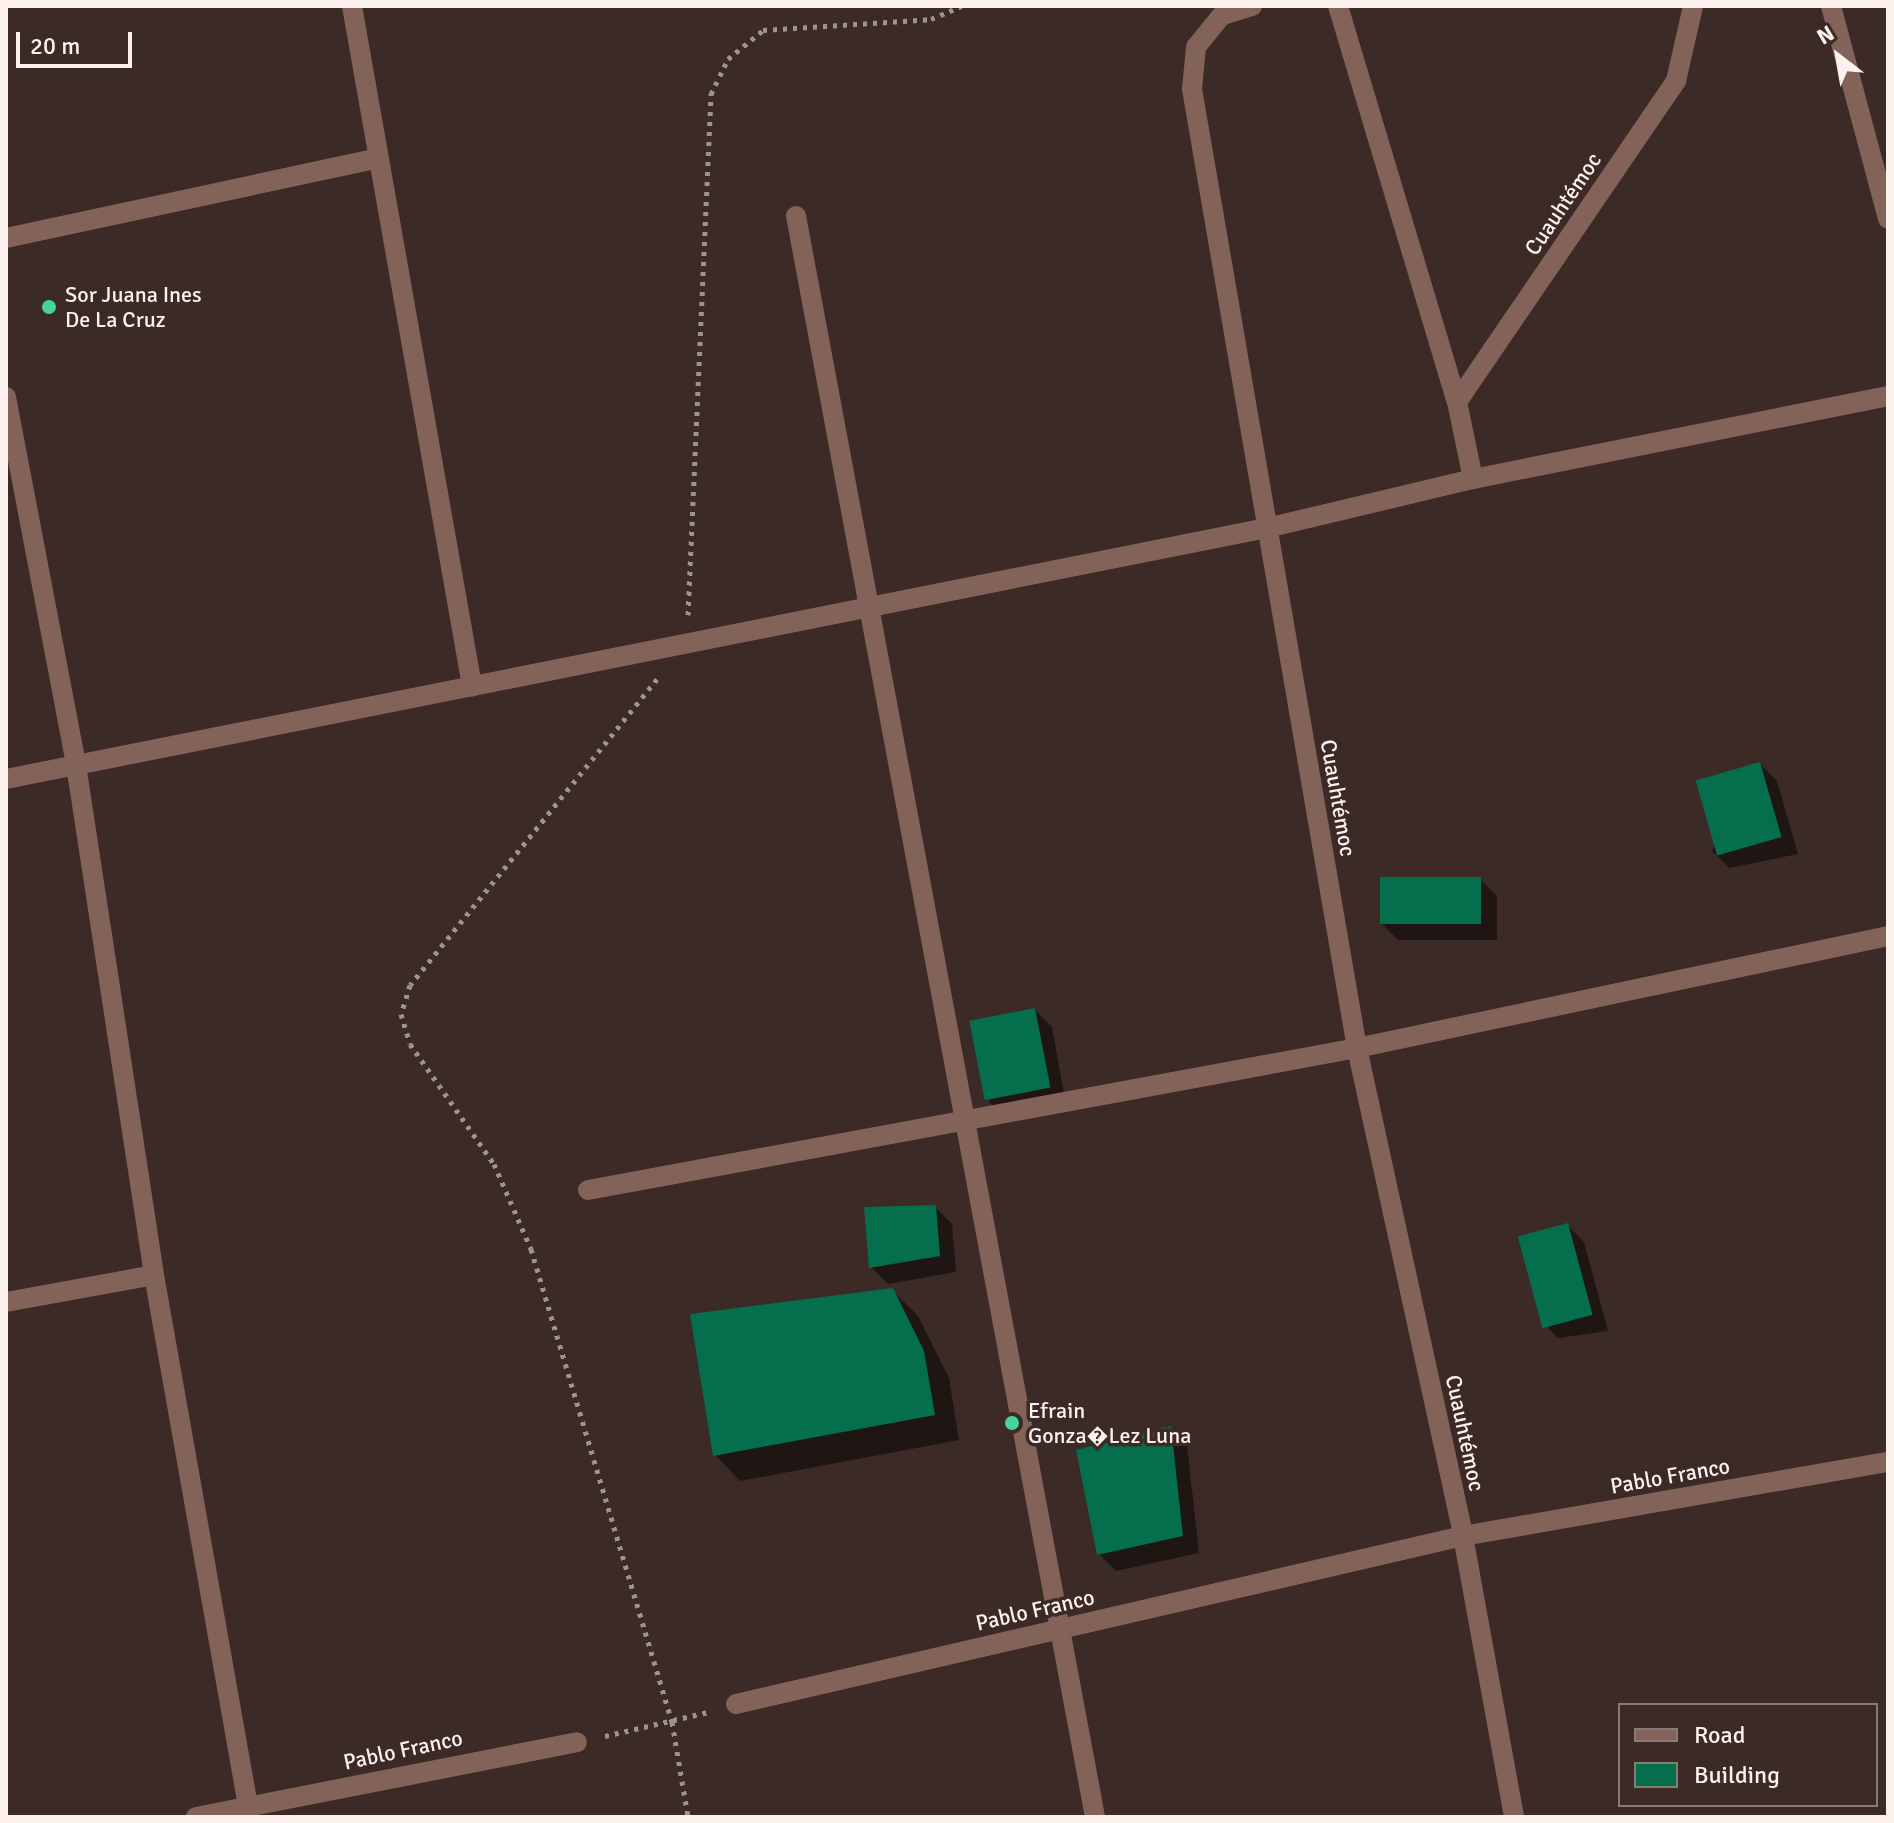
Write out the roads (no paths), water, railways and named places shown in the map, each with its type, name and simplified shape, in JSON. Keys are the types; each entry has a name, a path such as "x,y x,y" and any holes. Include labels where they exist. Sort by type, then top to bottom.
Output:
{"street":[{"path":"352,6 472,686"},
{"name":"Cuauhtémoc","path":"1252,6 1222,15 1196,47 1192,89 1357,1048 1463,1536 1514,1817"},
{"path":"1338,6 1457,402 1473,479"},
{"name":"Cuauhtémoc","path":"1457,402 1676,81 1693,6"},
{"path":"1831,6 1888,219"},
{"path":"6,238 379,158"},
{"path":"796,216 1095,1817"},
{"path":"6,779 1267,528 1473,479 1888,396"},
{"path":"6,397 76,765 154,1275 249,1812"},
{"path":"588,1190 1357,1048 1888,936"},
{"path":"6,1302 154,1275"},
{"name":"Pablo Franco","path":"736,1704 1463,1536 1888,1462"},
{"name":"Pablo Franco","path":"196,1817 249,1812 577,1742"}],"place":[{"name":"Sor Juana Ines De La Cruz","path":"49,307"},
{"name":"Efrain Gonza�Lez Luna","path":"1012,1423"}]}
